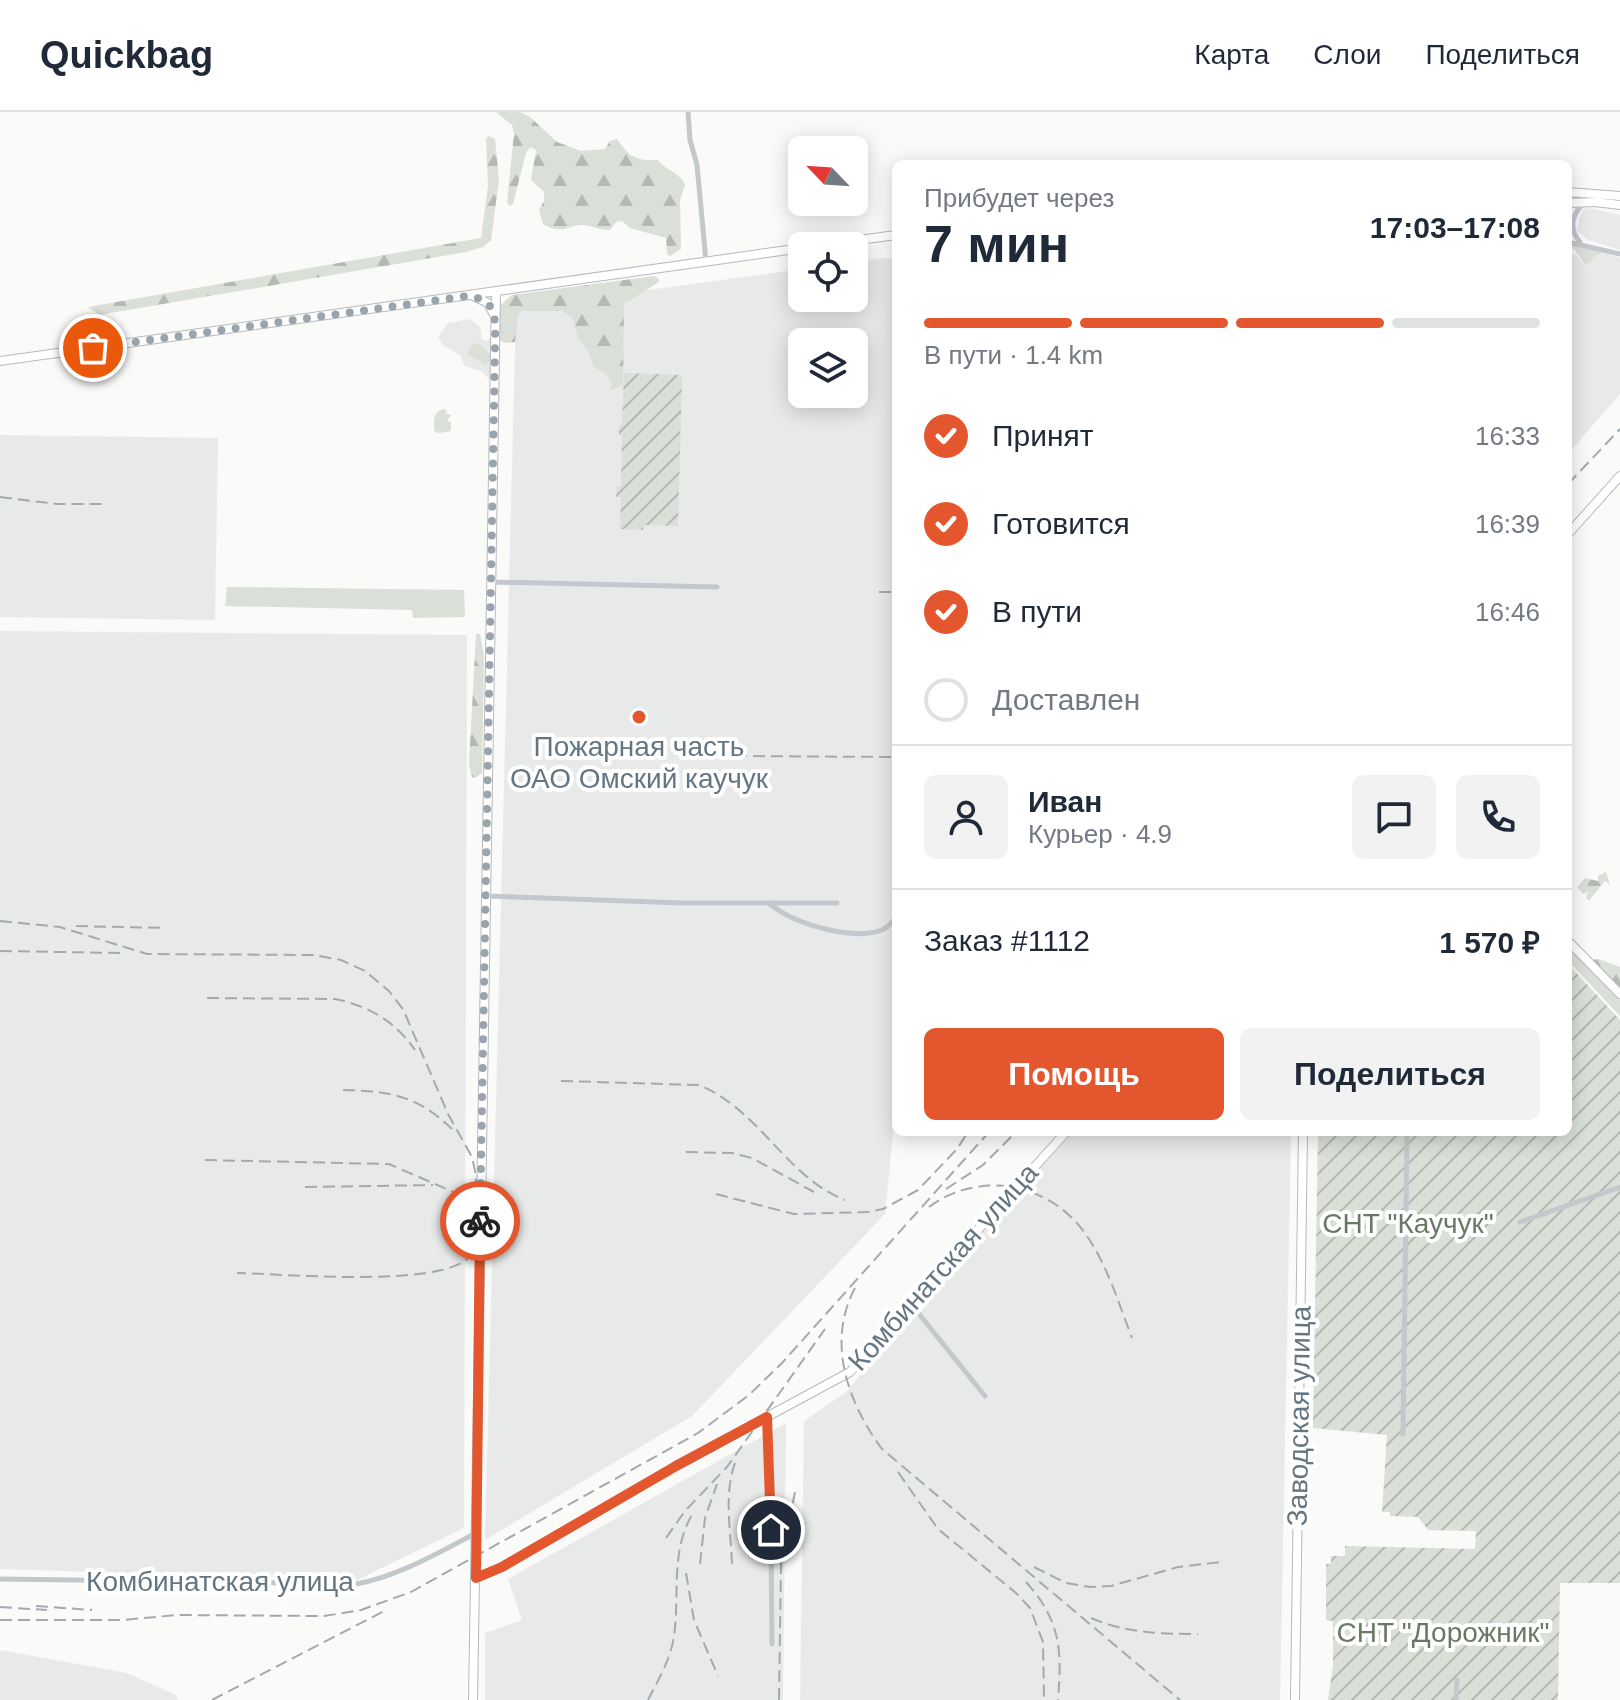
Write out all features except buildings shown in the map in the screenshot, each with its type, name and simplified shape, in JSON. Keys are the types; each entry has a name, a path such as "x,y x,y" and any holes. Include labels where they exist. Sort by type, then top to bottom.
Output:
{"main road":[{"path":"1572,192 1620,196"},
{"path":"1572,203 1620,205"},
{"path":"868,239 892,236"},
{"path":"0,361 788,250"},
{"path":"495,319 502,299 519,289"},
{"path":"473,1700 496,292"},
{"path":"468,296 488,303 495,319"},
{"path":"1572,530 1620,476"},
{"path":"1572,945 1620,994"},
{"name":"Комбинатская улица","path":"476,1578 502,1567 676,1466 850,1372 1062,1136"},
{"name":"Заводская улица","path":"1295,1700 1303,1136"}],"street":[{"path":"688,112 690,140 697,165 706,261"},
{"path":"1584,245 1575,237 1573,222 1577,210 1585,202"},
{"path":"1572,242 1620,254"},
{"path":"491,582 717,587"},
{"path":"487,896 682,903 837,903"},
{"path":"768,902 803,921 844,932 877,931 892,922"},
{"path":"1403,1434 1407,1136"},
{"path":"1520,1222 1620,1187"},
{"path":"910,1303 985,1396"},
{"path":"767,1417 772,1644"},
{"name":"Комбинатская улица","path":"0,1579 356,1584 440,1554 476,1533"},
{"path":"1456,1700 1457,1680"}],"shaded area":[{"path":"1584,209 1620,215 1620,250 1588,240 1577,231 1580,215"},
{"path":"1601,251 1620,258 1620,394 1572,449 1572,254 1586,267"},
{"path":"892,259 893,1136 885,1214 692,1416 485,1540 516,308 788,271 788,312 868,312 868,260"},
{"path":"470,319 480,327 482,339 487,341 491,337 490,381 483,372 465,366 460,355 444,346 438,337 448,323"},
{"path":"0,435 218,438 215,620 0,617"},
{"path":"0,631 467,635 464,1528 357,1580 0,1569"},
{"path":"1069,1136 1291,1136 1280,1700 800,1700 804,1421 846,1392 975,1238"},
{"path":"786,1423 783,1700 485,1700 485,1633 522,1620 508,1579"},
{"path":"0,1650 127,1673 176,1695 178,1700 0,1700"}],"green space":[{"path":"496,112 520,112 530,117 557,142 581,151 605,149 610,141 617,139 634,157 658,160 680,177 685,185 680,200 681,249 670,256 667,254 666,238 630,228 622,221 616,222 610,230 583,225 556,229 543,224 539,210 544,201 544,192 531,180 536,150 530,147 510,206 507,203 514,133 512,125"},
{"path":"486,138 495,139 499,180 491,240 483,247 99,315 88,307 481,238 488,186"},
{"path":"1572,245 1600,250 1600,253 1586,266"},
{"path":"654,276 659,282 624,304 623,385 609,391 612,384 608,376 594,367 578,337 572,317 563,311 522,311 518,315 515,342 505,343 498,339 500,306 512,295"},
{"path":"478,343 490,354 491,360 485,365 467,353"},
{"path":"624,373 682,375 678,526 644,525 643,530 620,529 621,497 616,497 617,487 621,486 622,435 619,435 619,425 622,425"},
{"path":"445,409 451,415 447,421 451,422 451,430 437,433 434,430 435,416"},
{"path":"227,587 464,590 465,617 413,618 412,610 225,606"},
{"path":"476,634 480,634 484,656 482,773 475,778 469,764"},
{"path":"1606,872 1610,885 1605,881 1589,901 1586,898 1588,892 1583,894 1577,887 1585,878 1598,881 1598,876"},
{"path":"1572,951 1620,1000 1620,1016 1572,965"},
{"path":"1599,959 1620,967 1620,989 1592,960"},
{"path":"1572,968 1620,1020 1620,1583 1560,1583 1558,1700 1328,1700 1333,1666 1333,1621 1326,1620 1326,1564 1331,1564 1331,1556 1345,1556 1345,1546 1475,1549 1476,1531 1428,1530 1418,1517 1390,1516 1390,1512 1382,1512 1387,1435 1313,1428 1318,1136 1572,1136"}],"railway":[{"path":"1572,480 1620,429"},
{"path":"0,497 57,504 103,504"},
{"path":"879,592 892,592"},
{"path":"735,756 892,757"},
{"path":"0,921 60,927 147,954 314,955 341,960 365,971 389,991 403,1009 448,1114 472,1157 476,1176 474,1244 470,1254 466,1260 448,1268 422,1274 356,1277 237,1273"},
{"path":"76,926 166,928"},
{"path":"0,951 123,953"},
{"path":"207,998 335,999 380,1016 399,1031 415,1050"},
{"path":"561,1081 699,1085 739,1110 806,1176 845,1200"},
{"path":"343,1090 402,1097 427,1109 452,1129"},
{"path":"716,1194 794,1214 883,1209 918,1190 965,1136"},
{"path":"0,1620 122,1620 177,1615 324,1616 361,1610 411,1592 698,1433 749,1395 782,1363 985,1136"},
{"path":"946,1189 983,1165 1012,1136"},
{"path":"686,1152 732,1153 752,1158 814,1192"},
{"path":"205,1160 389,1164 465,1197 474,1216"},
{"path":"305,1187 433,1185"},
{"path":"929,1207 957,1192 989,1186 1011,1187 1038,1195 1060,1207 1092,1243 1104,1265 1132,1338"},
{"path":"855,1288 842,1329 845,1372 859,1412 882,1449 1180,1700"},
{"path":"666,1538 685,1511 727,1467 825,1329"},
{"path":"732,1564 729,1499 736,1460"},
{"path":"898,1472 938,1529 1030,1608 1043,1642 1044,1700"},
{"path":"700,1564 705,1518 717,1484"},
{"path":"779,1700 781,1564 795,1492"},
{"path":"648,1700 672,1645 678,1558 693,1513"},
{"path":"1034,1567 1066,1583 1090,1587 1111,1586 1178,1567 1221,1562"},
{"path":"686,1573 694,1620 718,1676"},
{"path":"1026,1582 1046,1610 1057,1637 1060,1666 1058,1700"},
{"path":"36,1606 92,1610"},
{"path":"0,1607 47,1610"},
{"path":"212,1700 384,1611"},
{"path":"1091,1618 1130,1630 1198,1634"}],"way so far":[{"path":"93,348 468,296 484,300 492,307 495,345 480,1221"}],"place":[{"name":"Пожарная часть ОАО Омский каучук","path":"639,717"}],"route":[{"path":"480,1221 476,1578 502,1567 767,1417 771,1530"}],"park label":[{"name":"СНТ \"Каучук\"","path":"1408,1223"},
{"name":"СНТ \"Дорожник\"","path":"1443,1632"}]}
